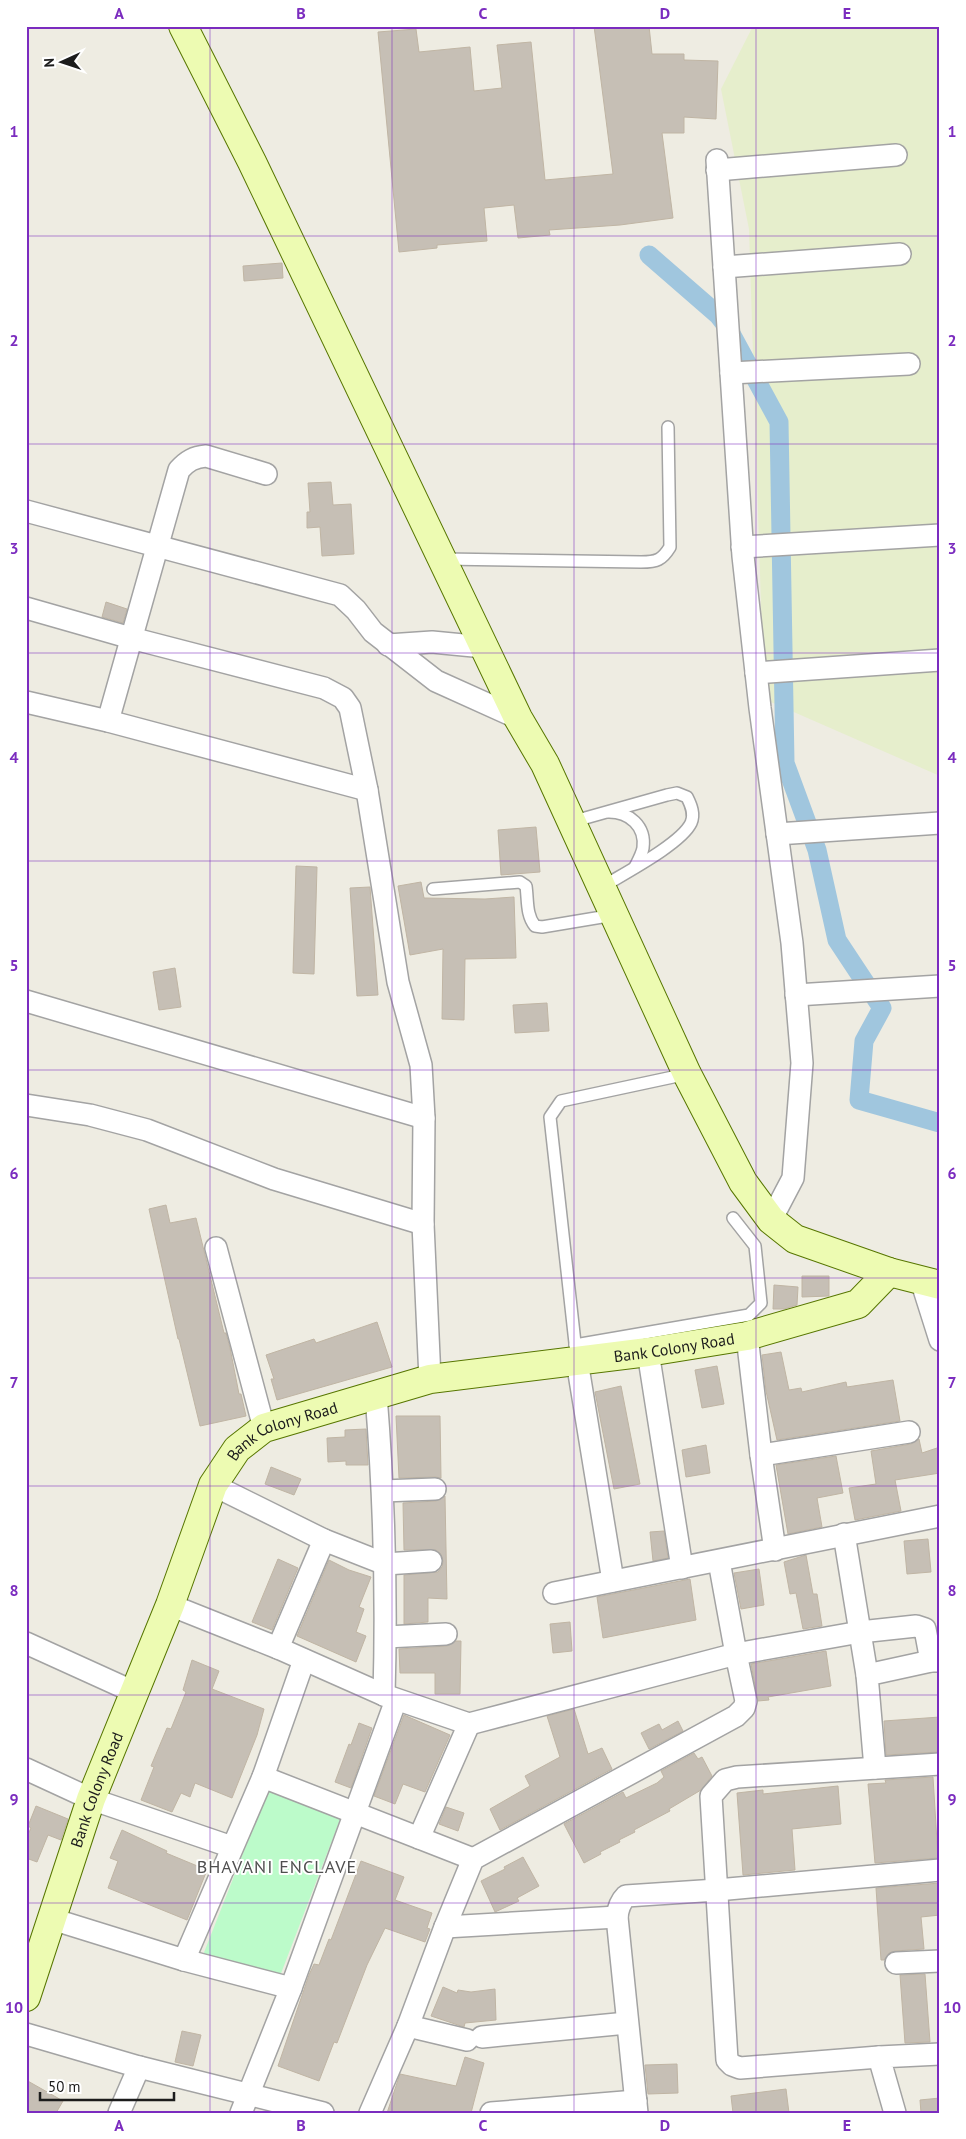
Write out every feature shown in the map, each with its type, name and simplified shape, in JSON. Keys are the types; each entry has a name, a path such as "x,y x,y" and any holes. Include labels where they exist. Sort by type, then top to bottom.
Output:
{"street":[{"path":"183,26 252,162 518,718 544,764 572,822 686,1074 743,1182 771,1220 795,1239 890,1272 931,1283 940,1340"},
{"path":"771,1220 793,1178 802,1063 792,943 756,673 742,548 717,165 896,155"},
{"path":"724,267 900,254"},
{"path":"731,373 910,364"},
{"path":"108,721 179,470 186,462 197,457 206,456 266,474"},
{"path":"26,511 340,596 356,610 373,632 436,681 518,718"},
{"path":"742,548 940,535"},
{"path":"26,608 332,691 343,698 350,708 367,790 398,982 421,1065 424,1118 423,1224 430,1379"},
{"path":"388,645 432,642 484,648"},
{"path":"756,673 940,660"},
{"path":"26,702 108,721 367,790"},
{"path":"777,834 940,822"},
{"path":"796,995 940,986"},
{"path":"26,1001 424,1118"},
{"path":"26,1105 90,1115 147,1130 274,1179 423,1224"},
{"path":"216,1248 264,1428"},
{"name":"Bank Colony Road","path":"26,1997 90,1798 170,1605 213,1485 237,1449 264,1428 430,1379 576,1353 648,1352 747,1336 858,1304 890,1272"},
{"path":"747,1336 761,1455 775,1550"},
{"path":"648,1352 682,1568"},
{"path":"576,1353 613,1581"},
{"path":"241,2113 291,1988 356,1814 390,1698 386,1637 383,1491 376,1395"},
{"path":"761,1455 909,1432"},
{"path":"213,1485 324,1540 385,1564 431,1561"},
{"path":"383,1491 436,1489"},
{"path":"554,1593 940,1516"},
{"path":"844,1534 867,1675 875,1768"},
{"path":"278,1648 324,1540"},
{"path":"370,2113 408,2026 473,1859 736,1716 744,1708 746,1701 719,1561"},
{"path":"170,1605 278,1648 390,1698 469,1724 736,1654 860,1632 916,1626 925,1629 935,1661 867,1675"},
{"path":"386,1637 446,1634"},
{"path":"26,1643 134,1692"},
{"path":"184,1960 263,1777 304,1660"},
{"path":"419,1838 469,1724"},
{"path":"940,1764 737,1777 725,1780 710,1796 727,2060 732,2065 740,2068 940,2054"},
{"path":"26,1769 90,1798 232,1847"},
{"path":"263,1777 473,1859"},
{"path":"491,2113 636,2107 617,1917 618,1909 626,1896 717,1890 940,1870"},
{"path":"445,1927 617,1917"},
{"path":"52,1918 184,1960 291,1988"},
{"path":"896,1963 940,1961"},
{"path":"408,2026 474,2039 627,2023"},
{"path":"26,2034 139,2067 323,2113"},
{"path":"879,2057 896,2113"},
{"path":"119,2113 139,2067"}],"lane":[{"path":"442,559 650,562 663,558 670,547 668,427"},
{"path":"572,822 667,794 677,793 686,797 692,809 692,822 685,832 602,888"},
{"path":"605,812 620,812 633,819 642,834 643,848 635,867"},
{"path":"433,889 520,882 526,886 529,914 535,926 542,927 614,915"},
{"path":"686,1074 561,1101 550,1117 576,1353 749,1315 760,1303 755,1246 733,1218"}],"green space":[{"path":"753,26 940,26 940,776 764,699 749,229 721,89"},
{"path":"268,1790 341,1817 280,1976 203,1955"}],"building":[{"path":"594,26 649,26 652,54 684,54 684,60 718,61 716,119 684,117 684,133 662,133 673,218 620,225 549,230 550,235 518,238 514,205 484,208 487,241 437,245 437,248 399,252 378,32 416,29 419,52 470,47 474,91 502,88 497,45 531,42 545,180 613,174"},
{"path":"282,263 283,278 244,281 243,266"},
{"path":"331,482 333,505 351,504 354,554 322,556 320,527 307,528 307,512 310,512 308,483"},
{"path":"106,602 127,609 123,623 102,617"},
{"path":"536,827 540,872 501,875 498,830"},
{"path":"296,866 317,867 314,974 293,973"},
{"path":"421,882 424,898 485,899 514,897 516,958 465,959 464,1020 442,1019 443,949 410,955 398,886"},
{"path":"370,887 378,995 357,996 350,888"},
{"path":"175,968 181,1007 159,1010 153,972"},
{"path":"547,1003 549,1031 515,1033 513,1005"},
{"path":"166,1205 170,1223 196,1218 246,1416 200,1426 178,1339 149,1209"},
{"path":"802,1276 829,1276 829,1296 802,1297"},
{"path":"774,1285 798,1287 797,1305 784,1309 773,1309"},
{"path":"377,1322 392,1367 277,1400 271,1379 274,1379 266,1355 314,1339 316,1343"},
{"path":"781,1352 789,1390 801,1388 802,1392 846,1382 847,1387 893,1380 900,1421 777,1440 766,1391 762,1355"},
{"path":"717,1366 724,1404 702,1408 695,1370"},
{"path":"621,1386 640,1484 614,1489 595,1392"},
{"path":"396,1416 440,1416 441,1478 399,1478"},
{"path":"366,1429 368,1465 346,1465 346,1461 328,1462 327,1438 345,1437 345,1430"},
{"path":"919,1439 922,1453 940,1447 940,1473 895,1480 901,1511 855,1520 849,1488 876,1484 871,1451 911,1444"},
{"path":"706,1445 710,1473 686,1477 682,1450"},
{"path":"836,1456 843,1493 817,1498 822,1527 788,1534 776,1465"},
{"path":"271,1467 301,1479 294,1495 265,1484"},
{"path":"445,1496 447,1599 428,1598 428,1622 404,1624 404,1575 438,1572 442,1567 443,1561 441,1554 436,1550 404,1550 403,1503 436,1501"},
{"path":"664,1531 668,1558 653,1561 650,1532"},
{"path":"928,1539 931,1572 907,1574 904,1541"},
{"path":"806,1555 813,1594 817,1594 822,1626 803,1629 796,1593 790,1594 784,1562"},
{"path":"278,1559 298,1568 272,1630 252,1622"},
{"path":"329,1560 349,1570 371,1577 359,1607 364,1609 356,1632 366,1636 356,1662 297,1636"},
{"path":"759,1569 764,1605 741,1609 734,1573"},
{"path":"690,1579 696,1620 603,1638 597,1597"},
{"path":"570,1622 572,1651 553,1653 550,1624"},
{"path":"456,1641 461,1641 460,1694 435,1694 435,1673 400,1673 399,1649 447,1646"},
{"path":"826,1651 831,1686 768,1697 769,1700 758,1701 751,1664"},
{"path":"192,1660 219,1671 212,1689 264,1709 257,1735 232,1798 195,1783 190,1797 181,1793 172,1812 141,1800 154,1767 151,1766 167,1728 171,1729 186,1692 183,1690"},
{"path":"574,1709 588,1754 602,1748 612,1769 500,1830 490,1809 530,1786 525,1776 560,1757 547,1716"},
{"path":"404,1715 450,1735 425,1792 403,1784 395,1804 374,1796"},
{"path":"940,1717 940,1752 886,1755 884,1721"},
{"path":"678,1721 683,1731 649,1749 641,1733 659,1724 662,1730"},
{"path":"359,1723 372,1728 351,1788 335,1782"},
{"path":"694,1753 698,1759 702,1757 712,1776 701,1790 669,1809 670,1811 634,1830 635,1832 619,1840 620,1842 584,1863 564,1824 623,1792 626,1798 657,1783 664,1777 661,1771"},
{"path":"933,1777 938,1858 875,1863 868,1784 886,1783 885,1780"},
{"path":"838,1786 841,1824 792,1829 795,1870 743,1875 737,1793 763,1790 763,1794"},
{"path":"36,1806 68,1819 61,1840 48,1835 37,1862 26,1858 26,1839 31,1828 28,1826"},
{"path":"446,1807 464,1813 458,1831 439,1824"},
{"path":"122,1830 167,1851 166,1853 207,1870 187,1920 108,1888 118,1861 110,1858"},
{"path":"523,1857 539,1886 517,1898 519,1901 495,1912 481,1881"},
{"path":"361,1861 404,1877 395,1900 432,1913 427,1928 430,1929 425,1942 385,1928 367,1965 337,2043 334,2042 319,2081 278,2066 309,1975 314,1964 319,1965 329,1939 331,1940"},
{"path":"940,1883 940,1915 921,1917 924,1949 895,1951 889,1953 884,1960 881,1960 876,1888"},
{"path":"925,1974 930,2042 905,2043 900,1975"},
{"path":"443,1987 457,1993 458,1990 471,1992 495,1989 496,2020 465,2023 464,2027 431,2016"},
{"path":"182,2031 201,2035 193,2066 175,2062"},
{"path":"465,2057 484,2063 471,2113 387,2113 400,2074 456,2086"},
{"path":"677,2064 678,2093 648,2094 645,2065"},
{"path":"26,2080 63,2101 56,2113 26,2113"},
{"path":"786,2089 789,2113 733,2113 731,2096"},
{"path":"940,2098 940,2113 921,2113 920,2100"}],"waterway":[{"path":"649,255 718,315 728,328 779,422 785,763 817,850 837,940 882,1008 864,1041 859,1100 940,1123"}],"district":[{"name":"BHAVANI ENCLAVE","path":"277,1866"}]}
